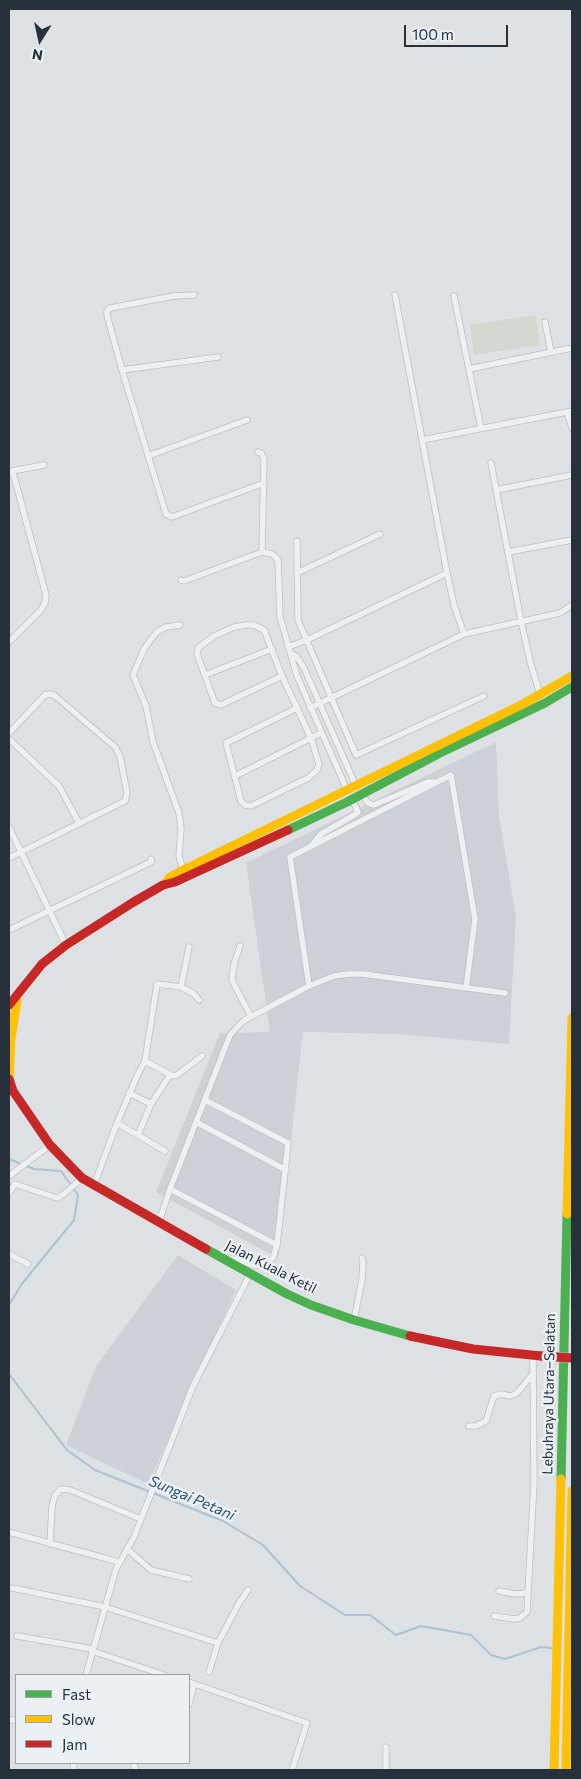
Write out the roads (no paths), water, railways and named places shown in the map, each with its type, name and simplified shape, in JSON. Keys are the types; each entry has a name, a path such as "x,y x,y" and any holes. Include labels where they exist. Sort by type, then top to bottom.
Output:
{"main road":[{"path":"163,885 170,877 183,870 356,786 540,694 572,676"},
{"path":"9,1005 42,964 66,944 163,885 175,882 227,859 352,799 440,753 539,706 572,687"},
{"path":"356,786 362,794"},
{"path":"347,790 352,799"},
{"path":"9,1017 24,986"},
{"path":"9,1079 11,1039 17,1000"},
{"name":"Lebuhraya Utara–Selatan","path":"554,1770 572,1018"},
{"name":"Jalan Kuala Ketil","path":"9,1079 11,1089 50,1145 79,1181 94,1185 250,1274 298,1299 354,1320 407,1336 473,1349 572,1358"},
{"path":"566,1770 572,1491"}],"street":[{"path":"194,295 174,296 110,308 107,315 166,514 172,517 264,483"},
{"path":"395,295 447,573 454,605 464,634"},
{"path":"454,296 481,428"},
{"path":"544,322 551,352"},
{"path":"469,369 572,348"},
{"path":"122,370 218,357"},
{"path":"422,440 570,411 572,428"},
{"path":"148,456 247,420"},
{"path":"258,452 262,453 264,459 262,552"},
{"path":"491,463 521,622 540,694"},
{"path":"9,642 41,610 45,603 46,595 10,471 44,465"},
{"path":"496,490 572,475"},
{"path":"297,573 380,534"},
{"path":"508,552 572,540"},
{"path":"297,541 298,620 356,755 484,696"},
{"path":"181,580 184,581 262,552 272,554 278,560 280,617 296,676 347,790"},
{"path":"290,650 306,640 447,573"},
{"path":"310,708 464,634 560,613 572,605"},
{"path":"282,676 219,705 213,700 197,654 198,648 214,636 234,627 246,624 264,630 282,676 297,708 311,738 319,764 317,770 308,778 251,806 245,805 241,801 225,745 227,742 297,708"},
{"path":"180,625 166,627 157,632 144,649 133,675 146,706 153,742 179,813 181,829 180,856 183,870"},
{"path":"205,675 272,649"},
{"path":"290,650 304,668 356,786"},
{"path":"9,733 45,695 54,695 116,747 120,756 127,797 125,801 9,858"},
{"path":"235,776 321,733"},
{"path":"9,739 59,786 79,823"},
{"path":"309,986 290,857 452,775 474,914 466,988"},
{"path":"362,794 368,804 374,805 428,782 438,782"},
{"path":"312,846 321,834 358,812 352,799"},
{"path":"9,827 66,944"},
{"path":"9,930 151,862 151,859"},
{"path":"240,946 234,964 232,980 251,1017"},
{"path":"181,987 189,947"},
{"path":"158,1222 230,1035 243,1021 309,986 334,976 363,974 505,993"},
{"path":"94,1185 117,1123 145,1061 157,984 181,987 194,994 199,1000"},
{"path":"145,1061 170,1075 177,1075 202,1056"},
{"path":"138,1135 151,1104 170,1075"},
{"path":"130,1093 151,1104"},
{"path":"205,1100 288,1143 277,1245 273,1258 266,1264 254,1265 218,1256"},
{"path":"196,1122 286,1170"},
{"path":"117,1123 165,1151"},
{"path":"50,1145 10,1175 15,1184 54,1198 64,1194 79,1181"},
{"path":"9,1193 15,1184"},
{"path":"170,1189 277,1245"},
{"path":"9,1254 28,1264"},
{"path":"354,1320 362,1280 362,1258"},
{"path":"86,1674 119,1562 132,1542 193,1386 250,1274"},
{"path":"494,1616 514,1619 520,1618 527,1612 534,1482 533,1374 537,1355"},
{"path":"469,1426 476,1426 486,1420 494,1396 516,1394 533,1374"},
{"path":"50,1544 52,1506 55,1496 61,1489 70,1490 141,1519"},
{"path":"9,1532 119,1562"},
{"path":"127,1549 153,1571 189,1579"},
{"path":"12,1588 105,1607 218,1643"},
{"path":"209,1672 218,1643 248,1590"},
{"path":"499,1592 528,1593"},
{"path":"17,1636 92,1650 161,1674"},
{"path":"191,1683 307,1724 292,1770"},
{"path":"386,1747 386,1770"}],"waterway":[{"name":"Sungai Petani","path":"9,1159 34,1169 61,1171 78,1195 74,1220 21,1285 9,1305"},
{"name":"Sungai Petani","path":"9,1374 67,1450 95,1470 223,1521 263,1545 300,1586 345,1615 370,1615 396,1635 421,1626 471,1635 491,1655 505,1659 541,1647 552,1648"}]}
